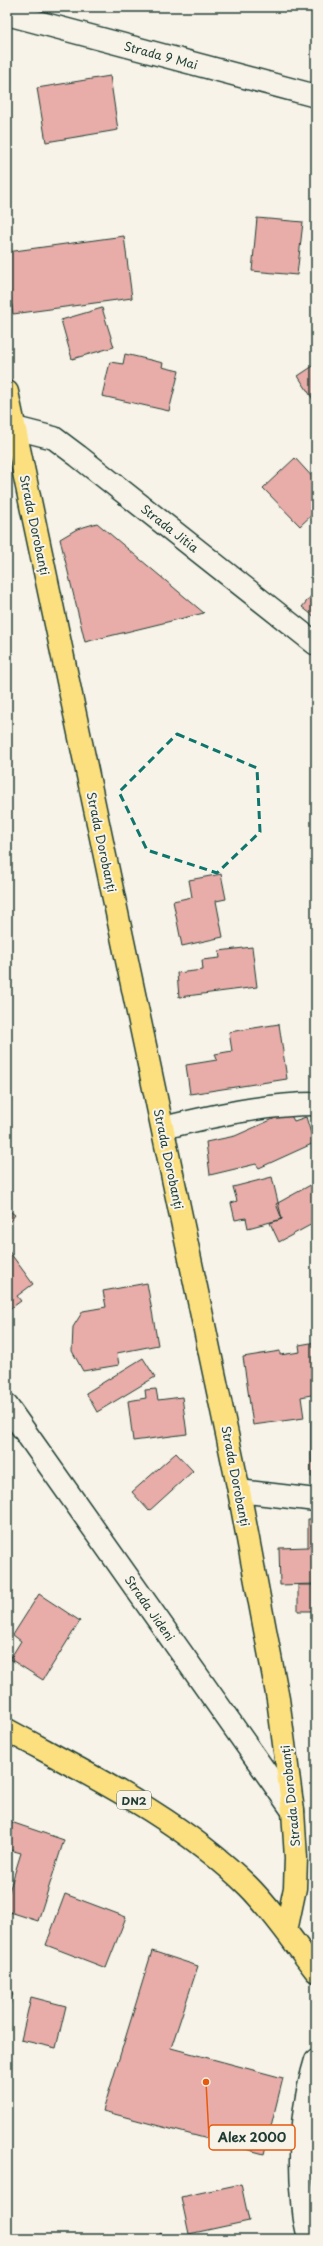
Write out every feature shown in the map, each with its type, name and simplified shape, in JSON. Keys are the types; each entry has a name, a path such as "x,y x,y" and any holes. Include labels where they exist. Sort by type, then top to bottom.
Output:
{"main road":[{"name":"Strada Dorobanți","path":"7,392 239,1491 278,1700 293,1811 296,1858 296,1888 286,1931"},
{"name":"DN2","path":"7,1730 152,1810 222,1862 249,1887 286,1931 316,1971"}],"street":[{"name":"Strada 9 Mai","path":"7,14 316,96"},
{"name":"Strada Jitia","path":"15,428 54,438 316,644"},
{"path":"163,1128 203,1118 296,1104 316,1104"},
{"name":"Strada Jideni","path":"7,1406 293,1811"},
{"path":"239,1491 316,1500"},
{"path":"310,2239 306,2228 299,2167 303,2112 316,2060"}],"highlighted area":[{"path":"177,734 257,768 260,832 217,873 147,850 119,792"}],"building":[{"path":"110,76 118,130 46,142 37,88"},
{"path":"257,218 303,222 297,275 252,271"},
{"path":"124,236 132,298 13,314 7,269 7,252"},
{"path":"102,308 114,347 72,359 61,320"},
{"path":"125,354 163,363 162,367 179,371 169,411 102,396 110,362 123,364"},
{"path":"316,364 316,404 298,376"},
{"path":"295,458 316,481 316,511 300,526 263,488"},
{"path":"97,523 204,613 85,642 60,539 77,529"},
{"path":"316,590 316,618 302,607"},
{"path":"221,874 226,899 216,901 223,937 182,946 173,901 192,897 189,880"},
{"path":"252,947 257,987 179,997 177,973 203,970 202,960 220,958 219,951"},
{"path":"279,1024 287,1079 190,1094 186,1065 217,1060 215,1054 232,1051 229,1032"},
{"path":"289,1112 294,1121 306,1117 314,1143 259,1168 256,1164 210,1175 206,1142 235,1136"},
{"path":"272,1177 282,1219 248,1228 246,1218 235,1220 231,1203 237,1201 233,1187"},
{"path":"316,1182 316,1222 279,1242 270,1223 282,1219 276,1204"},
{"path":"7,1209 15,1215 7,1225"},
{"path":"8,1250 33,1284 17,1296 21,1301 7,1311"},
{"path":"147,1283 158,1345 117,1353 119,1365 83,1371 72,1351 73,1327 83,1311 106,1307 103,1291"},
{"path":"316,1342 316,1394 301,1397 304,1418 253,1425 243,1357 280,1351 280,1355 300,1352 299,1345"},
{"path":"143,1358 155,1377 97,1412 86,1393"},
{"path":"156,1389 158,1400 182,1397 187,1434 133,1441 128,1401 146,1398 145,1390"},
{"path":"311,1422 316,1422 316,1477 311,1477"},
{"path":"176,1453 193,1471 149,1511 132,1492"},
{"path":"308,1519 316,1519 316,1584 280,1585 279,1548 308,1547"},
{"path":"298,1585 316,1585 316,1611 298,1611"},
{"path":"39,1594 80,1621 43,1680 10,1659 21,1641 13,1635"},
{"path":"8,1821 64,1840 38,1921 7,1911 7,1898 21,1853 7,1849"},
{"path":"65,1894 126,1917 106,1968 46,1945"},
{"path":"152,1951 198,1966 171,2048 283,2078 264,2154 103,2111"},
{"path":"7,1991 13,1993 7,2014"},
{"path":"31,1997 66,2006 56,2048 21,2040"},
{"path":"241,2184 249,2221 189,2234 181,2197"},
{"path":"161,2233 165,2239 153,2239"}],"place":[{"name":"Alex 2000","path":"206,2082"}]}
